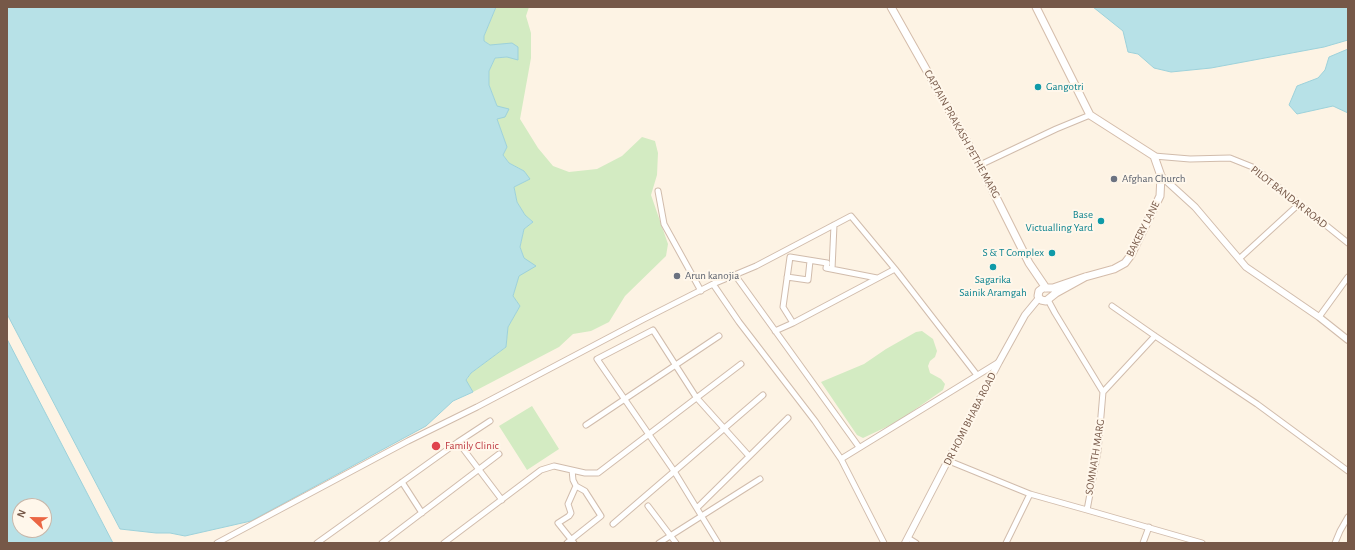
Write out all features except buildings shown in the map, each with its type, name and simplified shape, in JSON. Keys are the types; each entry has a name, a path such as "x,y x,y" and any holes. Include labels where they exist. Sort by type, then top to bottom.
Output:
{"main road":[{"name":"CAPTAIN PRAKASH PETHE MARG","path":"891,7 980,165 1029,262 1047,288"},
{"path":"1036,7 1090,115 1154,156 1161,176"},
{"name":"BAKERY LANE","path":"1039,296 1041,289 1114,269 1125,263 1131,255 1160,196 1161,176"},
{"name":"CAPTAIN PRAKASH PETHE MARG","path":"1029,262 1039,296"},
{"name":"BAKERY LANE","path":"1049,299 1085,277"},
{"path":"1039,296 1044,301 1049,299 1051,293 1047,288"}],"street":[{"path":"980,165 1056,129 1090,115"},
{"name":"PILOT BANDAR ROAD","path":"1154,156 1190,159 1230,158 1254,168 1348,243"},
{"path":"1161,176 1195,207 1246,267 1319,317 1348,340"},
{"path":"658,191 664,224 701,291"},
{"path":"1239,259 1299,204"},
{"path":"218,543 401,445 477,407 644,319 713,284 756,266 852,216 895,268 977,375"},
{"path":"832,269 834,226"},
{"path":"793,324 782,308 790,257 827,263 826,268 877,278"},
{"path":"787,277 808,280 810,260"},
{"path":"775,330 793,324 895,268"},
{"path":"735,275 859,447"},
{"path":"1319,317 1348,277"},
{"path":"713,284 739,322 816,421 841,459 884,543"},
{"name":"DR HOMI BHABA ROAD","path":"907,540 999,362 1025,315 1039,296"},
{"path":"1049,299 1055,313 1104,392 1155,336"},
{"path":"1112,306 1257,404 1348,471"},
{"path":"718,543 674,471 596,359 653,330 696,397 749,456"},
{"path":"586,425 719,336"},
{"path":"841,459 999,362"},
{"path":"444,543 541,470 554,466 585,473 598,473 741,364"},
{"name":"SOMNATH MARG","path":"1104,392 1098,451 1087,510 1201,543"},
{"path":"613,524 763,395"},
{"path":"697,508 788,418"},
{"path":"317,543 458,442 490,421"},
{"path":"458,442 502,500"},
{"path":"382,543 499,454"},
{"path":"949,460 1030,494 1087,510"},
{"path":"572,470 573,480 576,486 585,491 601,516 571,542 558,523 571,513 568,504 576,486"},
{"path":"659,543 760,479"},
{"path":"402,482 422,513"},
{"path":"1006,543 1030,494"},
{"path":"648,506 676,543"},
{"path":"1335,543 1348,517"},
{"path":"1143,543 1149,527"},
{"path":"907,540 916,543"}],"green space":[{"path":"496,7 529,7 526,16 531,33 531,58 520,119 538,148 553,166 569,172 597,169 622,156 642,137 655,141 658,153 657,175 651,195 668,244 666,256 625,296 609,322 591,331 573,334 559,347 473,392 466,381 471,373 506,347 508,327 520,306 513,296 524,258 520,247 524,229 533,222 525,215 517,202 514,187 529,179 524,171 509,163 503,155 507,147 497,119 497,106 489,85 489,71 495,58 507,57 484,41 484,36"},
{"path":"922,331 933,339 937,351 935,357 930,361 928,366 930,373 941,379 945,384 943,390 897,422 863,438 857,435 821,382 864,364 886,349 916,332"},
{"path":"532,406 559,449 527,470 499,426"}],"water":[{"path":"7,7 496,7 484,36 484,41 490,45 512,43 518,47 518,60 507,57 495,58 489,71 489,85 497,106 509,109 505,117 497,119 507,147 503,155 509,163 524,171 530,179 514,187 517,202 525,215 533,222 524,229 520,247 524,258 536,266 519,276 513,296 520,306 508,327 506,347 471,373 466,380 473,392 453,401 426,426 251,521 185,536 170,533 120,529 7,314"},
{"path":"1093,7 1348,7 1348,40 1324,47 1211,68 1171,72 1154,68 1138,54 1128,52 1123,31"},
{"path":"1348,49 1348,113 1333,106 1297,114 1289,105 1297,86 1318,78 1325,70 1329,57"},
{"path":"7,339 113,543 7,543"}],"place":[{"name":"Gangotri","path":"1038,87"},
{"name":"Afghan Church","path":"1114,179"},
{"name":"Base Victualling Yard","path":"1101,221"},
{"name":"S & T Complex","path":"1052,253"},
{"name":"Sagarika Sainik Aramgah","path":"993,267"},
{"name":"Arun kanojia","path":"677,276"},
{"name":"Family Clinic","path":"436,446"}]}
